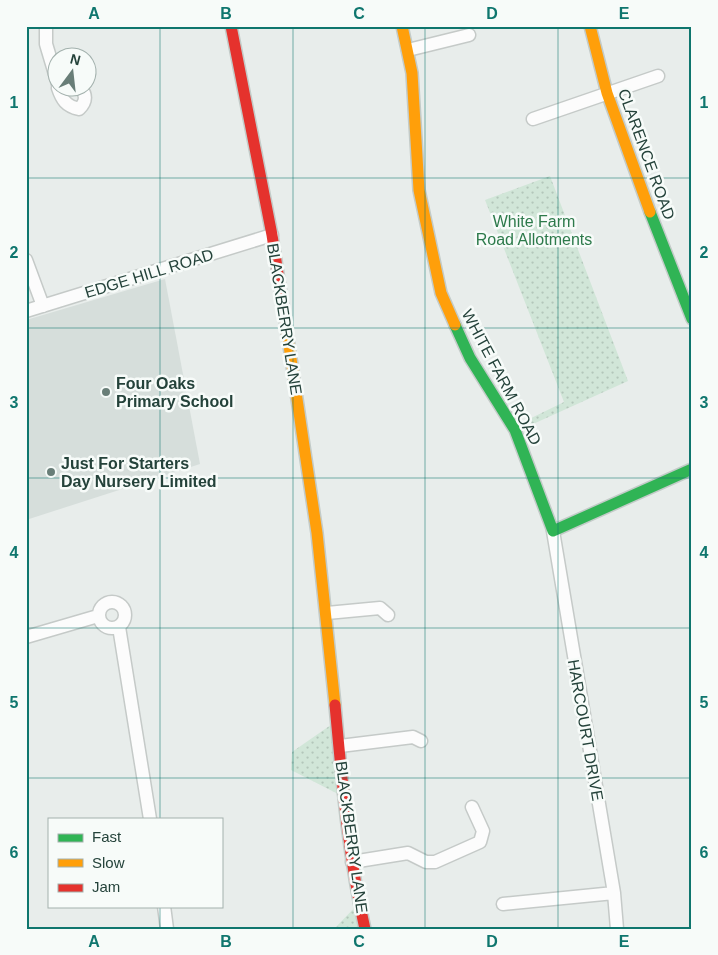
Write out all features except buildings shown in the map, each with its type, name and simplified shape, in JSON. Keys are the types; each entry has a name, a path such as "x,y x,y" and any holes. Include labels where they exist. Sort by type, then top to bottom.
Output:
{"street":[{"path":"46,26 48,51"},
{"name":"BLACKBERRY LANE","path":"231,26 272,235 328,613 352,862 365,929"},
{"name":"WHITE FARM ROAD","path":"402,26 408,50 419,190 442,293 470,358 515,430 553,531"},
{"name":"CLARENCE ROAD","path":"590,26 607,93 636,176 692,319"},
{"path":"408,50 469,35"},
{"path":"46,44 49,48"},
{"path":"533,119 658,76"},
{"path":"62,98 68,106 79,109 84,103 85,98"},
{"name":"EDGE HILL ROAD","path":"26,311 272,235"},
{"path":"26,260 43,306"},
{"path":"553,531 692,469"},
{"name":"HARCOURT DRIVE","path":"553,531 614,893 618,929"},
{"path":"116,602 124,608 125,620 119,627 110,629 104,627 98,616 103,604 116,602"},
{"path":"328,613 380,608 388,615"},
{"path":"26,637 98,616"},
{"path":"119,627 150,818"},
{"name":"BLACKBERRY LANE","path":"340,746 413,737 421,741"},
{"path":"352,862 408,853 426,862 435,862 480,842 483,831 472,807"},
{"path":"503,904 614,893"},
{"path":"164,908 167,929"}],"shaded area":[{"name":"Four Oaks Primary School","path":"165,279 200,464 26,520 26,320"}],"green space":[{"name":"White Farm Road Allotments","path":"550,176 628,381 522,429 519,424 564,402 485,200"},
{"path":"338,720 344,797 291,770 292,752"},
{"path":"359,903 365,929 334,929"}],"traffic: fast":[{"path":"650,212 692,319"},
{"path":"455,325 470,358 515,430 553,531 692,469"}],"traffic: slow":[{"path":"402,26 412,73 419,190 441,293 455,325"},
{"path":"590,26 607,93 650,212"},
{"path":"287,332 317,533 335,705"}],"traffic: jam":[{"path":"231,26 272,235 287,332"},
{"path":"335,705 350,846 365,929"}],"place":[{"name":"Four Oaks Primary School","path":"106,392"},
{"name":"Just For Starters Day Nursery Limited","path":"51,472"}]}
